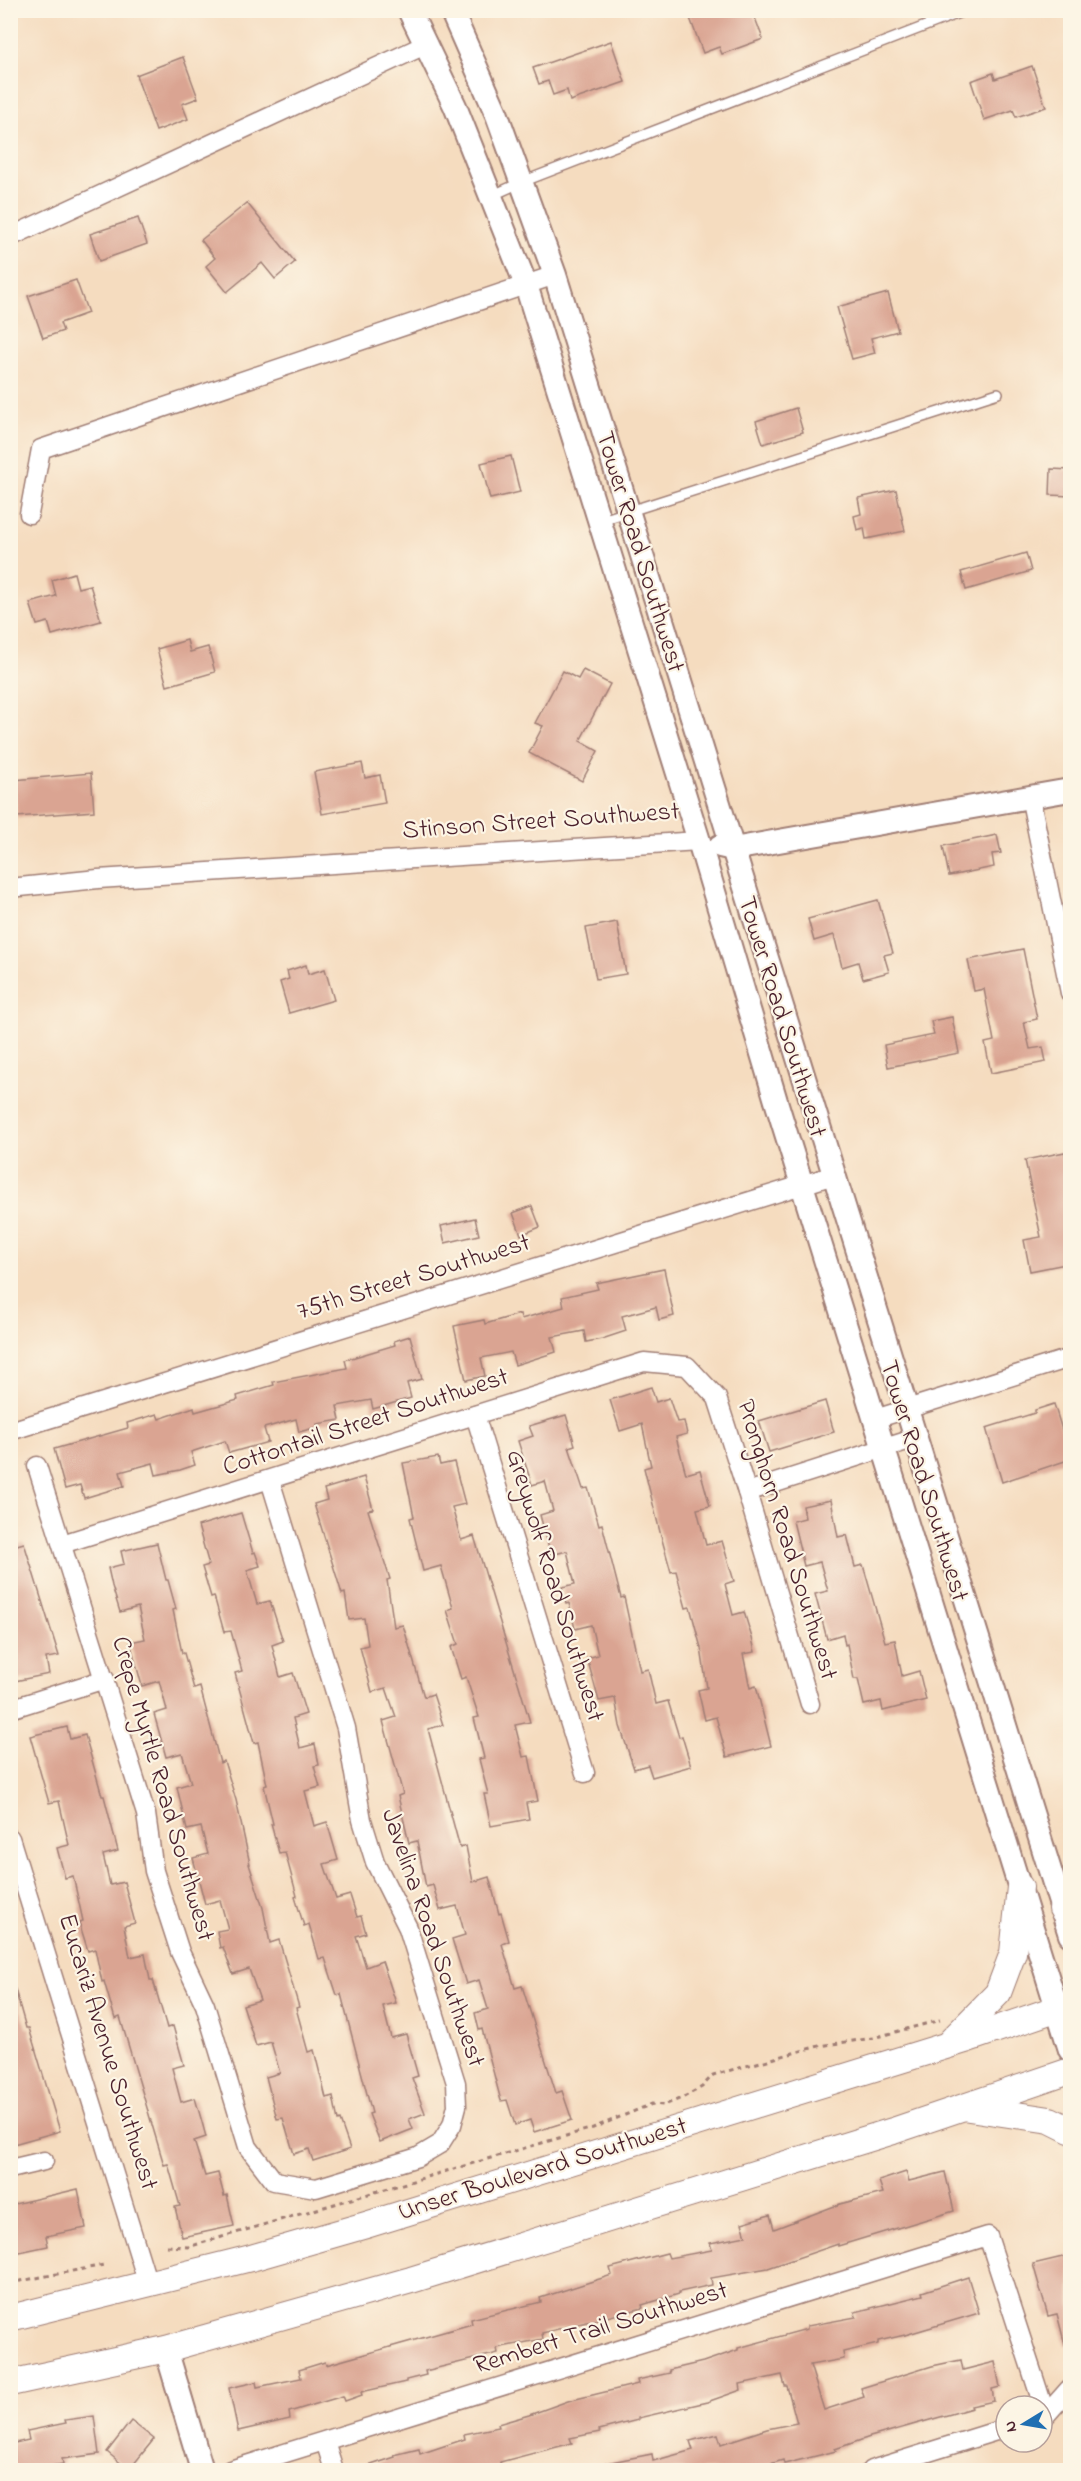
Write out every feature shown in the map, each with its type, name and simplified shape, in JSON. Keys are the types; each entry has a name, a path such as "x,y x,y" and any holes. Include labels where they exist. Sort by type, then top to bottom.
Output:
{"main road":[{"path":"946,2045 998,1993 1013,1953 1020,1887"},
{"name":"Unser Boulevard Southwest","path":"10,2318 251,2258 366,2225 946,2045 1064,2005"},
{"path":"10,2383 166,2349 411,2280 963,2108 1071,2072"},
{"path":"963,2108 1050,2120 1071,2130"}],"street":[{"name":"Tower Road Southwest","path":"409,10 455,106 526,285 1020,1887 1064,2005 1071,2050"},
{"name":"Tower Road Southwest","path":"451,10 497,115 555,275 1071,1935"},
{"path":"10,237 427,44"},
{"path":"29,514 41,449 555,275"},
{"name":"Stinson Street Southwest","path":"10,888 98,879 699,841 733,849 1071,790"},
{"path":"1030,796 1071,993"},
{"name":"75th Street Southwest","path":"10,1431 834,1175"},
{"path":"875,1419 1071,1359"},
{"name":"Cottontail Street Southwest","path":"62,1544 644,1362 687,1366"},
{"name":"Pronghorn Road Southwest","path":"687,1366 717,1398 810,1704"},
{"name":"Greywolf Road Southwest","path":"475,1415 585,1773"},
{"path":"747,1492 916,1438"},
{"name":"Crepe Myrtle Road Southwest","path":"37,1466 146,1814 154,1870 180,1952 205,2005 248,2147 274,2181 315,2188"},
{"name":"Javelina Road Southwest","path":"270,1480 346,1728 362,1820 375,1862 408,1928 456,2083 457,2106 452,2125 440,2144 418,2157 315,2188"},
{"path":"10,1709 105,1679"},
{"name":"Eucariz Avenue Southwest","path":"10,1838 148,2284"},
{"path":"10,2169 44,2161"},
{"name":"Rembert Trail Southwest","path":"230,2470 988,2235 1037,2394"},
{"path":"166,2349 202,2470"},
{"path":"1054,2406 1071,2388"},
{"path":"1054,2413 1071,2408"},
{"path":"871,2470 994,2432"},
{"path":"325,2441 334,2470"}],"lane":[{"path":"491,196 967,10"},
{"path":"599,520 998,393"}],"path":[{"path":"167,2246 188,2247 593,2128 652,2104 664,2105 682,2098 702,2087 713,2075 819,2046 873,2038 950,2017"},
{"path":"10,2283 104,2265"}],"building":[{"path":"687,10 752,10 763,39 722,54 719,47 703,53"},
{"path":"611,41 625,82 570,101 567,90 553,95 548,81 539,84 533,68"},
{"path":"183,57 198,98 182,104 188,119 156,131 136,75"},
{"path":"1032,66 1046,107 1016,117 1013,110 984,120 971,81 993,73 995,79"},
{"path":"247,203 295,262 275,279 262,263 227,292 206,266 215,258 201,240"},
{"path":"138,218 147,244 99,261 90,234"},
{"path":"76,280 88,313 60,323 63,331 43,338 28,296"},
{"path":"888,293 898,331 871,338 875,353 852,359 837,307"},
{"path":"796,408 803,432 763,444 756,421"},
{"path":"511,456 520,492 490,499 481,463"},
{"path":"1051,469 1071,470 1071,496 1050,495"},
{"path":"896,490 905,531 866,539 864,528 857,530 854,516 861,514 858,498"},
{"path":"1026,553 1031,571 966,590 961,572"},
{"path":"74,573 78,588 90,585 101,621 52,635 48,622 37,625 30,603 56,596 52,580"},
{"path":"187,640 190,652 208,647 215,672 167,686 157,649"},
{"path":"583,670 610,684 580,741 598,751 582,781 529,753 543,726 535,723 563,671 578,679"},
{"path":"362,763 365,778 380,775 385,803 322,814 314,772"},
{"path":"91,773 94,811 17,817 14,780"},
{"path":"997,835 1001,853 992,854 994,867 949,876 943,846"},
{"path":"878,900 893,953 884,955 889,972 863,979 858,962 842,967 834,935 814,941 808,919"},
{"path":"617,922 626,974 596,979 586,928"},
{"path":"1023,949 1037,1019 1024,1022 1030,1049 1043,1047 1046,1062 991,1073 985,1043 994,1041 984,989 974,991 968,960"},
{"path":"306,965 308,974 325,969 334,1000 289,1013 280,982 289,979 287,971"},
{"path":"952,1017 959,1053 888,1067 884,1045 934,1035 931,1021"},
{"path":"1065,1152 1071,1180 1071,1263 1030,1271 1024,1240 1041,1237 1025,1160"},
{"path":"532,1206 540,1227 521,1235 513,1213"},
{"path":"475,1218 479,1235 445,1243 441,1226"},
{"path":"664,1269 674,1316 659,1320 656,1307 622,1316 626,1331 602,1339 586,1342 584,1331 552,1337 556,1352 515,1365 511,1352 481,1358 485,1376 466,1380 454,1326 484,1320 485,1324 520,1314 521,1319 564,1307 562,1297 598,1289 596,1283"},
{"path":"410,1336 422,1379 407,1383 411,1398 373,1409 371,1400 337,1406 340,1420 317,1424 318,1427 299,1432 296,1419 264,1428 268,1442 229,1453 225,1441 191,1452 195,1465 180,1470 156,1475 153,1463 120,1472 124,1486 84,1498 80,1485 65,1489 54,1449 128,1428 127,1423 157,1414 159,1419 194,1407 195,1412 238,1400 237,1396 274,1385 273,1382 347,1368 345,1360 395,1345 394,1341"},
{"path":"651,1387 656,1402 669,1398 677,1422 684,1421 687,1434 676,1437 686,1474 700,1470 710,1506 697,1509 706,1545 722,1541 734,1581 725,1584 733,1615 744,1612 752,1638 755,1652 743,1654 750,1688 756,1686 771,1746 727,1757 716,1717 705,1720 698,1690 707,1688 701,1648 690,1607 686,1608 676,1571 671,1572 661,1536 644,1468 651,1466 642,1424 620,1431 610,1400"},
{"path":"825,1401 834,1432 769,1452 759,1421"},
{"path":"1054,1404 1071,1459 1002,1482 986,1428 1035,1413 1035,1410"},
{"path":"566,1415 575,1445 569,1447 583,1489 588,1488 599,1525 602,1524 621,1598 624,1597 640,1671 648,1669 656,1704 668,1701 691,1766 652,1777 648,1765 634,1769 620,1726 615,1698 599,1701 587,1658 598,1655 591,1625 575,1629 569,1603 566,1604 562,1587 575,1584 567,1551 551,1555 540,1515 553,1511 545,1481 532,1485 518,1441 533,1436 529,1426"},
{"path":"438,1457 440,1465 454,1462 465,1504 452,1507 461,1540 474,1536 530,1722 515,1725 523,1757 529,1756 538,1801 526,1803 529,1819 491,1826 484,1794 488,1794 479,1759 484,1758 474,1718 479,1717 466,1677 461,1679 451,1647 458,1644 447,1610 453,1608 441,1566 423,1571 410,1518 414,1517 403,1463"},
{"path":"364,1477 373,1509 368,1510 390,1579 387,1580 394,1627 403,1625 424,1697 433,1694 443,1725 428,1729 460,1848 466,1846 473,1882 489,1877 509,1941 502,1944 515,1988 522,1986 556,2093 562,2091 572,2120 534,2132 530,2120 515,2125 507,2100 501,2101 482,2029 479,2030 475,2013 488,2009 479,1980 466,1984 452,1939 465,1935 457,1906 440,1910 433,1885 426,1887 417,1841 409,1843 398,1796 403,1794 383,1721 396,1717 386,1688 372,1692 360,1647 368,1645 364,1618 349,1620 345,1593 342,1594 314,1504 327,1500 324,1489"},
{"path":"831,1500 838,1537 847,1535 855,1567 863,1565 885,1642 895,1640 902,1676 919,1671 926,1700 883,1711 881,1701 864,1705 858,1679 854,1679 843,1634 827,1639 815,1594 828,1591 820,1562 804,1566 793,1521 805,1518 803,1506"},
{"path":"241,1513 253,1553 255,1552 260,1566 247,1570 257,1604 270,1601 283,1641 272,1645 280,1677 293,1673 306,1714 293,1718 300,1748 315,1744 319,1765 314,1766 320,1787 305,1791 314,1826 327,1822 338,1860 324,1864 336,1899 350,1895 357,1917 361,1916 366,1933 356,1936 366,1967 382,1961 396,2003 383,2006 391,2038 406,2034 418,2076 412,2078 425,2113 409,2119 413,2129 380,2142 369,2114 372,2113 341,1994 337,1995 325,1958 319,1959 309,1924 304,1926 285,1852 279,1853 271,1824 273,1824 264,1786 267,1785 258,1742 254,1743 235,1673 242,1671 231,1631 224,1632 214,1596 211,1597 202,1567 209,1565 198,1526"},
{"path":"24,1543 59,1656 46,1658 49,1674 10,1682 10,1547"},
{"path":"157,1543 176,1609 173,1610 182,1653 184,1653 194,1689 200,1687 220,1763 224,1761 236,1800 249,1864 263,1908 270,1943 279,1940 299,2007 296,2008 308,2052 314,2050 326,2098 333,2096 338,2121 340,2120 350,2149 313,2161 309,2149 294,2154 283,2118 277,2119 266,2077 280,2073 271,2042 256,2046 243,2005 260,2000 249,1969 233,1974 223,1947 220,1948 217,1931 228,1929 220,1900 205,1904 193,1858 208,1854 201,1827 187,1830 177,1787 191,1783 182,1753 166,1757 154,1714 167,1710 159,1681 142,1686 130,1642 145,1639 138,1607 120,1612 112,1586 108,1568 124,1564 121,1551"},
{"path":"67,1727 70,1739 85,1735 118,1851 103,1855 110,1885 124,1882 135,1923 124,1926 130,1957 145,1954 150,1980 153,1980 167,2028 173,2026 184,2065 172,2068 181,2102 195,2098 206,2137 194,2141 205,2176 218,2173 224,2196 227,2195 234,2226 182,2237 175,2207 180,2206 168,2164 164,2165 120,2017 115,2019 104,1981 102,1982 95,1949 88,1951 79,1922 83,1921 73,1876 65,1878 57,1848 69,1845 59,1801 49,1803 30,1736"},
{"path":"10,1989 15,1989 26,2028 29,2028 60,2131 10,2145"},
{"path":"906,2172 909,2181 945,2172 954,2211 838,2246 838,2244 768,2268 711,2278 712,2285 679,2292 679,2294 642,2305 643,2308 542,2333 543,2339 497,2348 498,2353 425,2371 426,2375 406,2380 406,2382 361,2392 362,2395 345,2401 343,2396 289,2412 290,2419 238,2431 229,2388 256,2382 257,2387 301,2378 299,2370 325,2362 326,2365 472,2324 471,2319 541,2302 540,2298 612,2275 610,2268 667,2253 669,2258 712,2250 710,2243 746,2236 742,2223 770,2215 774,2229 840,2204 883,2193 879,2181"},
{"path":"78,2189 86,2228 46,2236 48,2246 10,2254 10,2205"},
{"path":"1071,2255 1071,2345 1065,2345 1057,2314 1048,2316 1033,2264"},
{"path":"968,2277 979,2313 878,2341 878,2344 843,2352 844,2359 810,2365 824,2410 864,2397 861,2388 932,2366 961,2360 963,2370 995,2362 1000,2387 992,2389 994,2401 870,2437 835,2449 836,2451 784,2464 783,2460 751,2470 606,2470 606,2463 652,2454 653,2461 693,2450 690,2441 718,2434 721,2444 767,2429 797,2423 782,2375 740,2384 741,2390 707,2402 638,2418 638,2420 599,2430 600,2432 570,2438 572,2443 500,2462 500,2467 480,2470 363,2470 362,2468 395,2457 394,2455 419,2449 420,2454 465,2439 464,2434 499,2427 498,2424 568,2401 638,2384 637,2380 670,2373 669,2370 703,2362 738,2350 738,2348 807,2329 807,2326 856,2317 855,2312 923,2295 922,2292"},
{"path":"94,2416 99,2454 62,2459 63,2464 27,2470 10,2470 10,2444 29,2440 27,2431 66,2423 65,2420"},
{"path":"131,2421 154,2439 129,2470 107,2452"}]}
